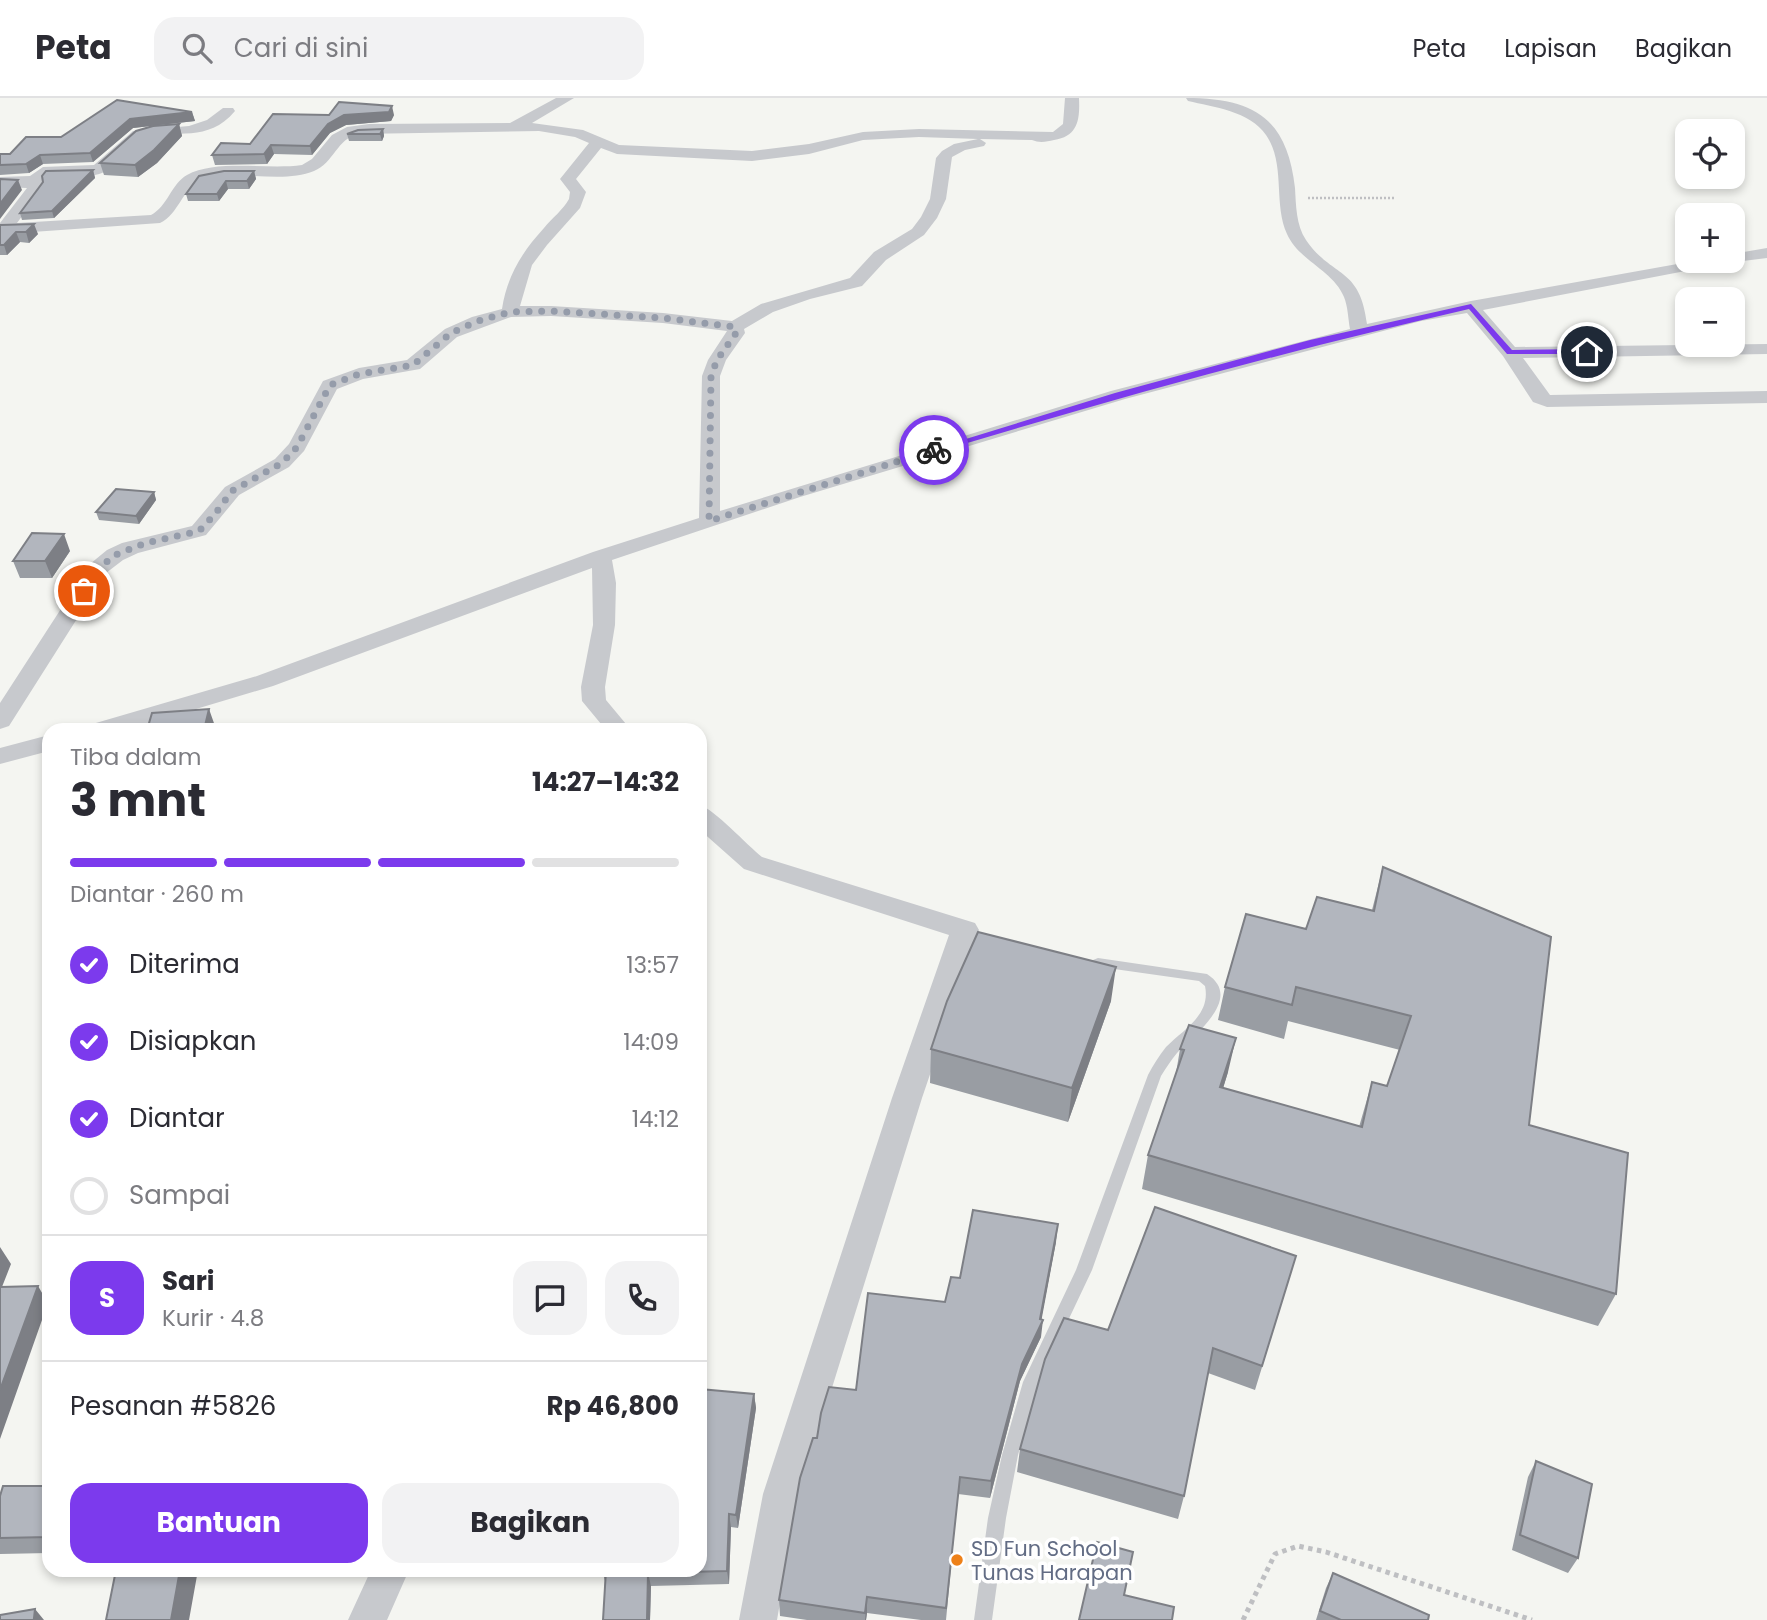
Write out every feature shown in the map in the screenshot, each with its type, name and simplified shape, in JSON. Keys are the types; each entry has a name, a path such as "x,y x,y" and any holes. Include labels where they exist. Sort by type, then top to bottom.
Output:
{"street":[{"path":"514,127 567,98"},
{"path":"0,721 98,569 115,555 138,545 199,531 232,491 282,463 297,447 330,385 359,374 413,365 451,333 478,321 510,312 551,311 663,318 735,327 767,308 803,295 856,282 880,256 918,232 929,218 938,199 947,153 956,148 983,143 1062,135 1073,124 1072,98"},
{"path":"1193,98 1253,114 1276,136 1285,160 1289,219 1299,241 1352,294 1359,332"},
{"path":"0,182 34,181 43,172 97,169 138,134 191,130 212,123 228,111"},
{"path":"2,229 154,220 166,214 185,185 194,178 211,174 279,173 309,168 319,164 342,134 356,130 539,127 578,133 598,142 629,150 752,156 808,149 863,136 919,133 1055,136"},
{"path":"510,312 512,289 525,260 574,205 579,196 578,190 568,179 598,142"},
{"path":"2,229 35,188 34,181"},
{"path":"1745,257 1767,253"},
{"path":"122,723 265,681 601,557 709,521 1118,395 1359,332 1471,306 1675,269"},
{"path":"1471,306 1510,353 1539,398 1547,401 1767,397"},
{"path":"709,521 711,376 717,360 736,333 735,327"},
{"path":"1510,353 1767,349"},
{"path":"601,557 606,583 604,625 593,687 594,701 613,723"},
{"path":"0,756 42,745"},
{"path":"707,821 753,863 970,931 906,1098 781,1494 758,1620"},
{"path":"367,1620 387,1577"}],"lane":[{"path":"983,1620 997,1518 1010,1454 1031,1382 1084,1270 1155,1075 1168,1055 1207,1016 1214,998 1211,983 1202,977 1111,966 1085,960"}],"path":[{"path":"1288,206 1315,196 1394,198"},
{"path":"1243,1620 1275,1554 1298,1546 1326,1552 1532,1620"}],"building":[{"path":"117,100 192,112 130,119 90,153 40,155 26,164 0,165 0,154 10,154 26,137 61,137"},
{"path":"339,102 392,106 389,112 344,115 328,124 310,146 271,145 264,154 212,155 221,143 250,144 273,114 329,115"},
{"path":"179,124 135,165 100,163 136,131 153,126"},
{"path":"383,129 380,134 347,134 358,130"},
{"path":"93,170 52,211 20,213 43,182 42,176 46,171"},
{"path":"224,171 254,171 247,181 226,181 217,194 186,194 199,176"},
{"path":"0,179 18,180 0,204"},
{"path":"34,224 26,232 16,232 4,245 0,245 0,225"},
{"path":"116,489 154,492 136,516 96,512"},
{"path":"32,533 64,534 45,561 13,561"},
{"path":"209,709 206,723 149,723 152,713"},
{"path":"1383,867 1551,937 1529,1125 1628,1153 1616,1294 1148,1155 1184,1050 1180,1049 1189,1025 1236,1038 1220,1087 1362,1127 1372,1082 1387,1086 1411,1016 1296,987 1292,1005 1225,987 1246,914 1306,929 1317,897 1374,911"},
{"path":"978,932 1116,967 1072,1088 931,1049 947,1001"},
{"path":"1155,1207 1296,1256 1262,1366 1213,1348 1184,1496 1020,1449 1045,1359 1064,1318 1108,1330"},
{"path":"973,1210 1058,1224 1040,1319 1043,1320 1022,1364 991,1481 960,1477 946,1608 867,1597 865,1613 779,1600 800,1478 813,1438 817,1438 829,1387 856,1390 868,1293 945,1302 951,1277 960,1278"},
{"path":"38,1286 0,1390 0,1287"},
{"path":"707,1390 754,1394 736,1515 729,1514 727,1571 707,1572"},
{"path":"1536,1461 1592,1484 1578,1558 1520,1535"},
{"path":"3,1486 42,1486 42,1537 0,1538 0,1496"},
{"path":"1097,1542 1133,1552 1124,1595 1174,1607 1172,1620 1079,1620"},
{"path":"1333,1573 1429,1615 1428,1620 1341,1620 1320,1611"},
{"path":"115,1577 179,1577 171,1620 106,1620"},
{"path":"606,1577 648,1577 647,1620 603,1620"},
{"path":"35,1609 34,1618 40,1620 0,1620 0,1615"}],"way so far":[{"path":"84,591 98,569 115,555 146,543 188,536 199,531 240,484 282,463 297,447 330,385 359,374 413,365 443,337 478,321 510,312 551,311 663,318 735,327 736,333 717,360 711,376 709,521 934,450"}],"place":[{"name":"SD Fun School Tunas Harapan","path":"957,1560"}],"route":[{"path":"934,450 1046,415 1313,342 1471,306 1510,353 1587,352"}]}
